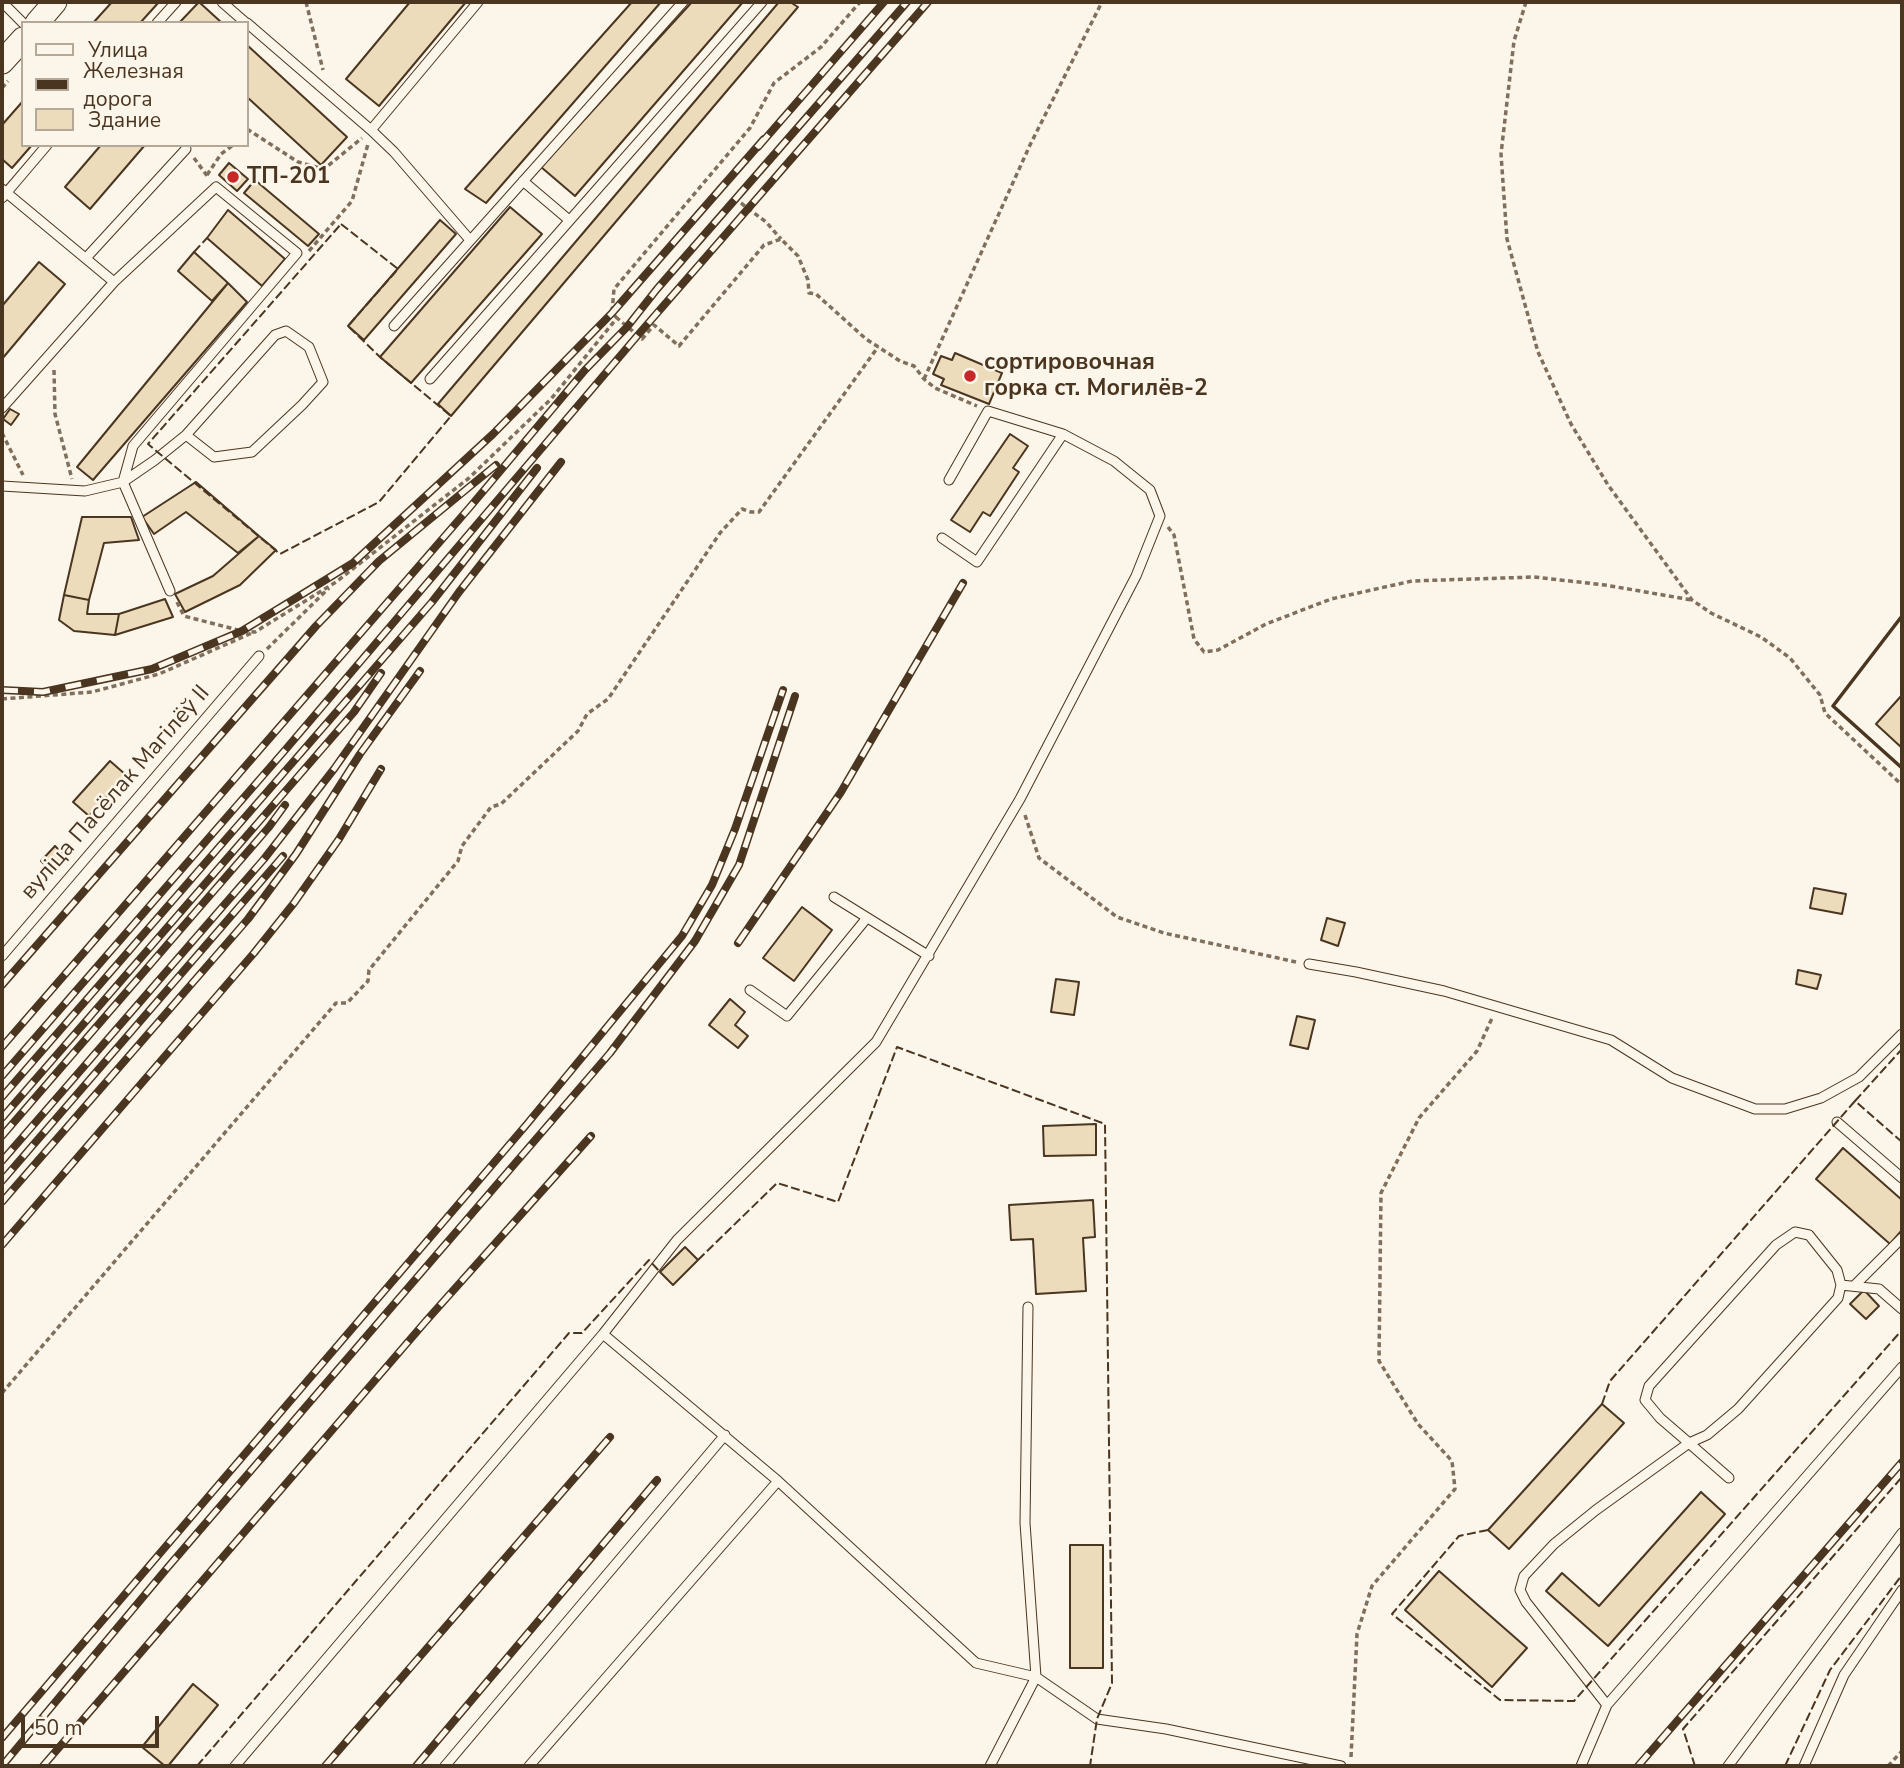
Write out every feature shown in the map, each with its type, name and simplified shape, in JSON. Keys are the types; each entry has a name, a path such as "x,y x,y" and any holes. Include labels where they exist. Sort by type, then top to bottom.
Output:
{"main road":[{"path":"39,21 55,2"},
{"path":"2,62 21,41"}],"lane":[{"path":"2,2 21,21"},
{"path":"159,21 176,2"},
{"path":"222,2 245,21"},
{"path":"371,130 478,2"},
{"path":"394,326 683,2"},
{"path":"430,379 762,2"},
{"path":"248,24 394,152 470,240"},
{"path":"45,147 3,194 114,282"},
{"path":"86,258 186,149"},
{"path":"523,181 569,220"},
{"path":"2,408 114,282 216,187 297,253 133,446 123,482 170,591"},
{"path":"2,485 85,491 123,482 186,435 275,335 286,331 309,347 323,382 252,452 214,457 186,435"},
{"path":"235,1766 603,1334 677,1240 876,1042 1020,799 1136,576 1160,516 1150,490 1114,461 1063,434 988,411 949,480"},
{"path":"942,538 977,562 1063,434"},
{"name":"вуліца Пасёлак Магілёў II","path":"2,956 259,656"},
{"path":"834,897 929,956"},
{"path":"750,990 786,1016 866,919"},
{"path":"1309,964 1444,991 1611,1040 1672,1078 1755,1109 1785,1109 1821,1098 1859,1077 1902,1034"},
{"path":"1837,1122 1902,1178"},
{"path":"1607,1705 1526,1602 1520,1590 1524,1576 1564,1535 1689,1443 1707,1435 1738,1409 1838,1297 1841,1285 1837,1270 1809,1235 1795,1232 1776,1245 1649,1386 1645,1400 1660,1418 1689,1443 1729,1478"},
{"path":"1854,1286 1902,1238"},
{"path":"1841,1285 1879,1289 1902,1309"},
{"path":"990,1766 1036,1677 1024,1523 1028,1307"},
{"path":"603,1334 778,1481 975,1663 1036,1677 1097,1719 1166,1729 1341,1766"},
{"path":"1581,1766 1607,1705 1902,1367"},
{"path":"445,1766 725,1435"},
{"path":"529,1766 778,1481"},
{"path":"1728,1766 1902,1533"},
{"path":"1804,1766 1844,1675 1902,1590"}],"path":[{"path":"306,2 328,93"},
{"path":"782,239 764,244 679,346 654,325 642,339 612,313 614,289 750,128 774,83 821,47 860,2"},
{"path":"924,379 1030,145 1102,2"},
{"path":"1526,2 1514,41 1501,154 1507,239 1538,352 1572,424 1608,485 1692,600 1761,637 1790,658 1820,695 1825,713 1902,785"},
{"path":"248,132 298,162 324,169 371,130"},
{"path":"297,253 309,252 352,201 371,130"},
{"path":"206,175 221,154 230,147"},
{"path":"186,149 216,187"},
{"path":"741,203 798,256 808,280 809,293 816,294 866,339 914,366 935,388 988,411"},
{"path":"259,656 336,582 469,478 551,398 617,318"},
{"path":"2,1393 336,1003 347,1003 368,981 369,970 458,861 462,846 491,807 501,804 578,731 587,714 608,699 720,533 742,509 759,512 878,347"},
{"path":"53,350 55,414 76,491"},
{"path":"2,433 30,489"},
{"path":"1160,516 1174,535 1194,639 1204,652 1218,650 1266,624 1331,599 1412,581 1534,577 1605,585 1692,600"},
{"path":"2,699 92,692 159,674 255,632 336,582"},
{"path":"170,591 184,616 255,632"},
{"path":"1020,799 1039,858 1117,918 1164,933 1309,964"},
{"path":"1350,1766 1357,1634 1372,1586 1455,1489 1452,1461 1418,1424 1379,1361 1381,1193 1419,1118 1477,1051 1497,1007"},
{"path":"1888,1766 1902,1751"}],"building":[{"path":"112,2 159,2 142,21 95,21"},
{"path":"199,2 220,21 181,21"},
{"path":"410,2 466,2 379,106 346,79"},
{"path":"632,2 661,2 486,203 465,189"},
{"path":"692,2 743,2 575,196 541,167"},
{"path":"779,2 790,2 798,7 451,416 438,404"},
{"path":"248,46 347,137 321,165 248,98"},
{"path":"21,103 21,147 30,147 12,168 2,159 2,125"},
{"path":"99,147 143,147 90,209 65,187"},
{"name":"ТП-201","path":"229,163 248,179 237,191 219,175"},
{"path":"255,180 319,234 308,246 244,193"},
{"path":"510,207 542,234 411,383 380,357"},
{"path":"228,210 285,259 262,286 207,238"},
{"path":"440,220 456,234 364,340 348,326"},
{"path":"194,252 228,283 212,301 178,271"},
{"path":"39,262 65,284 2,359 2,306"},
{"path":"228,283 247,302 93,480 77,467"},
{"name":"сортировочная горка ст. Могилёв-2","path":"955,353 1002,373 989,404 941,385 944,379 933,374 941,356 952,360"},
{"path":"10,409 19,414 11,425 3,419"},
{"path":"1010,434 1028,446 1013,468 1019,472 990,516 983,512 970,532 951,520"},
{"path":"196,482 259,536 238,553 186,512 154,534 142,517"},
{"path":"82,517 131,517 139,540 104,543 89,600 64,595"},
{"path":"259,536 276,550 240,585 185,612 175,594 213,576"},
{"path":"64,595 89,600 87,614 119,614 115,635 74,631 59,620"},
{"path":"165,599 173,617 115,635 119,614"},
{"path":"1902,695 1902,748 1876,724"},
{"path":"110,761 126,775 89,816 73,802"},
{"path":"55,846 67,858 53,873 41,861"},
{"path":"1814,888 1846,894 1842,914 1810,908"},
{"path":"802,907 832,930 794,981 763,958"},
{"path":"1327,918 1345,923 1338,946 1321,940"},
{"path":"1798,970 1821,975 1817,989 1796,984"},
{"path":"1056,979 1079,982 1074,1015 1051,1012"},
{"path":"730,999 745,1012 735,1025 748,1036 738,1048 709,1025"},
{"path":"1297,1016 1315,1020 1308,1049 1290,1045"},
{"path":"1096,1124 1096,1155 1044,1156 1043,1126"},
{"path":"1843,1148 1902,1200 1902,1230 1890,1244 1816,1179"},
{"path":"1093,1200 1095,1237 1083,1238 1086,1291 1036,1294 1033,1239 1011,1240 1009,1205"},
{"path":"685,1247 698,1260 673,1285 660,1272"},
{"path":"1864,1290 1879,1306 1866,1319 1850,1304"},
{"path":"1602,1404 1624,1423 1509,1549 1488,1530"},
{"path":"1701,1492 1725,1514 1608,1646 1546,1591 1562,1573 1599,1606"},
{"path":"1070,1545 1103,1545 1103,1668 1070,1668"},
{"path":"1439,1571 1527,1648 1492,1687 1405,1610"},
{"path":"193,1684 218,1705 168,1766 165,1766 142,1747"}],"railway":[{"path":"758,147 884,2"},
{"path":"2,1047 470,507 585,370 627,327 907,2"},
{"path":"2,1076 286,749 638,335 928,2"},
{"path":"2,690 43,692 152,669 242,631 353,563 493,434 612,313 764,139"},
{"path":"2,1161 264,859 334,769 459,592 561,462"},
{"path":"2,985 316,626 379,561 496,465"},
{"path":"2,1097 432,602 537,468"},
{"path":"738,943 841,792 963,583"},
{"path":"2,1202 248,919 296,854 360,754 420,671"},
{"path":"2,1118 354,712 381,673"},
{"path":"2,1738 527,1124 682,936 712,885 735,829 783,690"},
{"path":"2,1766 168,1567 610,1053 695,941 739,865 795,696"},
{"path":"2,1245 294,903 339,839 381,769"},
{"path":"2,1136 269,827 285,805"},
{"path":"2,1181 283,856"},
{"path":"43,1766 426,1321 591,1136"},
{"path":"325,1766 610,1437"},
{"path":"1638,1766 1902,1462"},
{"path":"416,1766 657,1480"}],"fence":[{"path":"341,224 398,269 348,326 380,357 451,416 379,502 280,554 148,444 341,224"},
{"path":"194,252 207,238"},
{"path":"698,1260 777,1183 838,1202 897,1047 1105,1124 1112,1683 1097,1719 1090,1766"},
{"path":"1855,1101 1902,1049"},
{"path":"1602,1404 1610,1381 1855,1101 1902,1142"},
{"path":"197,1766 569,1333 582,1333 649,1260 660,1272"},
{"path":"1488,1530 1459,1536 1392,1614 1500,1700 1574,1701 1902,1330"},
{"path":"1695,1766 1683,1729 1902,1477"},
{"path":"1785,1766 1830,1670 1902,1575"}],"wall":[{"path":"1902,616 1833,706 1902,768"}],"place":[{"name":"ТП-201","path":"233,177"},
{"name":"сортировочная горка ст. Могилёв-2","path":"970,376"}]}
